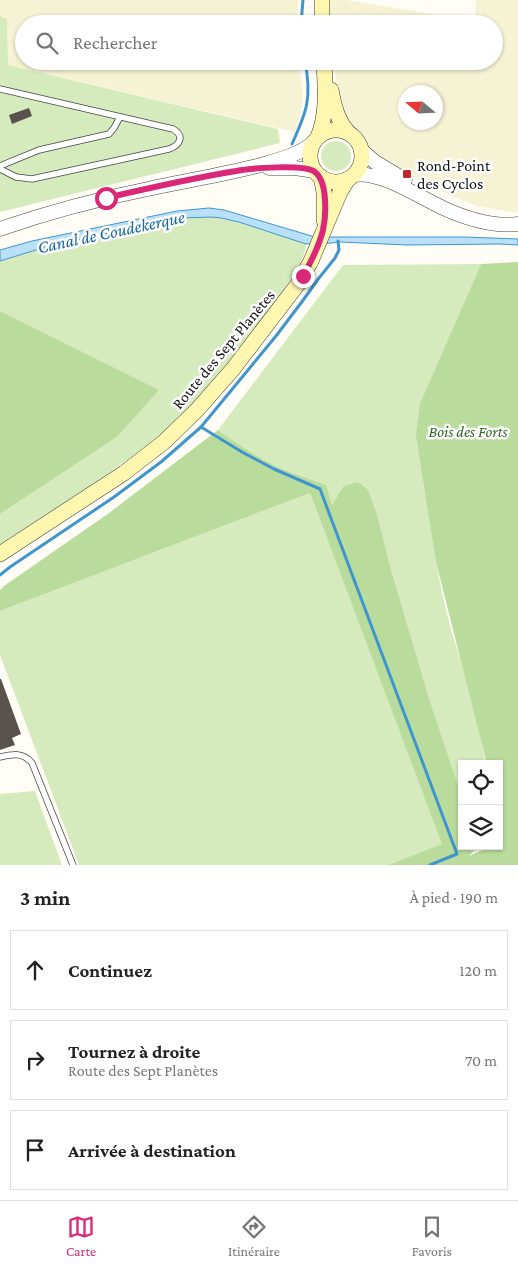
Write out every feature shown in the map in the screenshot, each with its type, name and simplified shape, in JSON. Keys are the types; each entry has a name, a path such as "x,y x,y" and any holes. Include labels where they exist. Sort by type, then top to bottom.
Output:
{"main road":[{"path":"322,0 322,15"},
{"path":"324,70 325,113 323,124 310,150 310,157 311,163 318,174 333,182 340,182 358,171 362,162 362,150 357,139 348,132 339,120 326,70"},
{"path":"315,140 331,130 348,132"},
{"name":"Route des Sept Planètes","path":"318,174 324,192 323,230"},
{"name":"Route des Sept Planètes","path":"0,554 124,473 186,422 218,387 298,284 314,254 341,189 351,177"}],"street":[{"path":"0,229 47,213 93,201 238,170 290,156 302,151 315,140"},
{"path":"362,150 375,162 396,175 445,200 518,222"},
{"path":"238,170 304,168 318,174"},
{"path":"351,177 366,174 377,176 442,208 468,218 497,224 518,222"}],"lane":[{"path":"0,89 173,129 178,132 180,138 176,146 169,148 32,179 16,176 0,168"},
{"path":"0,168 39,150 109,134 120,117"},
{"path":"0,757 15,754 23,756 34,767 73,865"}],"shaded area":[{"path":"0,0 298,0 297,15 15,15 15,67 8,65 7,20 0,16"},
{"path":"329,0 346,0 438,15 330,15"},
{"path":"476,0 518,0 518,213 477,206 443,192 379,159 368,150 360,132 348,124 341,111 334,70 503,70 503,15 475,15"},
{"path":"29,70 300,70 303,95 302,107 295,132"}],"green space":[{"path":"0,16 7,19 8,65 15,67 15,70 29,70 278,129 280,143 0,212"},
{"path":"336,141 347,145 351,156 347,167 336,171 325,167 321,156 325,145"},
{"path":"212,217 239,222 306,244 302,259 287,285 222,371 195,402 166,430 116,468 0,545 0,514 117,437 158,390 0,311 0,261 39,249 171,219"},
{"name":"Bois des Forts","path":"518,262 518,865 388,865 442,844 310,493 0,611 0,590 109,513 218,430 270,463 326,485 332,505 344,486 358,482 368,490 377,514 390,566 429,698 458,785 458,850 474,850 469,856 483,850 503,850 503,760 486,760 436,562 416,435 420,403 481,264"},
{"path":"481,264 420,403 436,562 451,630 471,692 485,760 458,760 458,785 429,698 390,566 377,514 368,490 332,506 326,485 270,463 218,430 343,265"},
{"path":"0,311 159,390 117,437 0,514"},
{"path":"310,493 443,844 388,865 79,865 0,655 0,611"},
{"path":"35,791 62,865 0,865 0,794"}],"water":[{"name":"Canal de Coudekerque","path":"209,208 224,210 315,237 518,239 518,245 407,245 340,242 306,244 239,222 212,217 180,218 112,232 39,249 0,261 0,250 32,241 177,211"}],"building":[{"path":"29,108 32,116 12,124 9,115"},
{"path":"0,679 21,734 12,738 15,745 0,750"}],"waterway":[{"path":"302,15 303,0"},
{"path":"292,144 307,104 306,70"},
{"path":"0,575 114,497 161,462 201,427 276,336 335,258 339,250 338,241"},
{"path":"201,427 274,469 320,489 457,854 430,865"}],"place":[{"name":"Rond-Point des Cyclos","path":"407,174"}],"route":[{"path":"106,198 238,170 304,168 315,171 323,184 324,223 317,248 303,276"}]}
